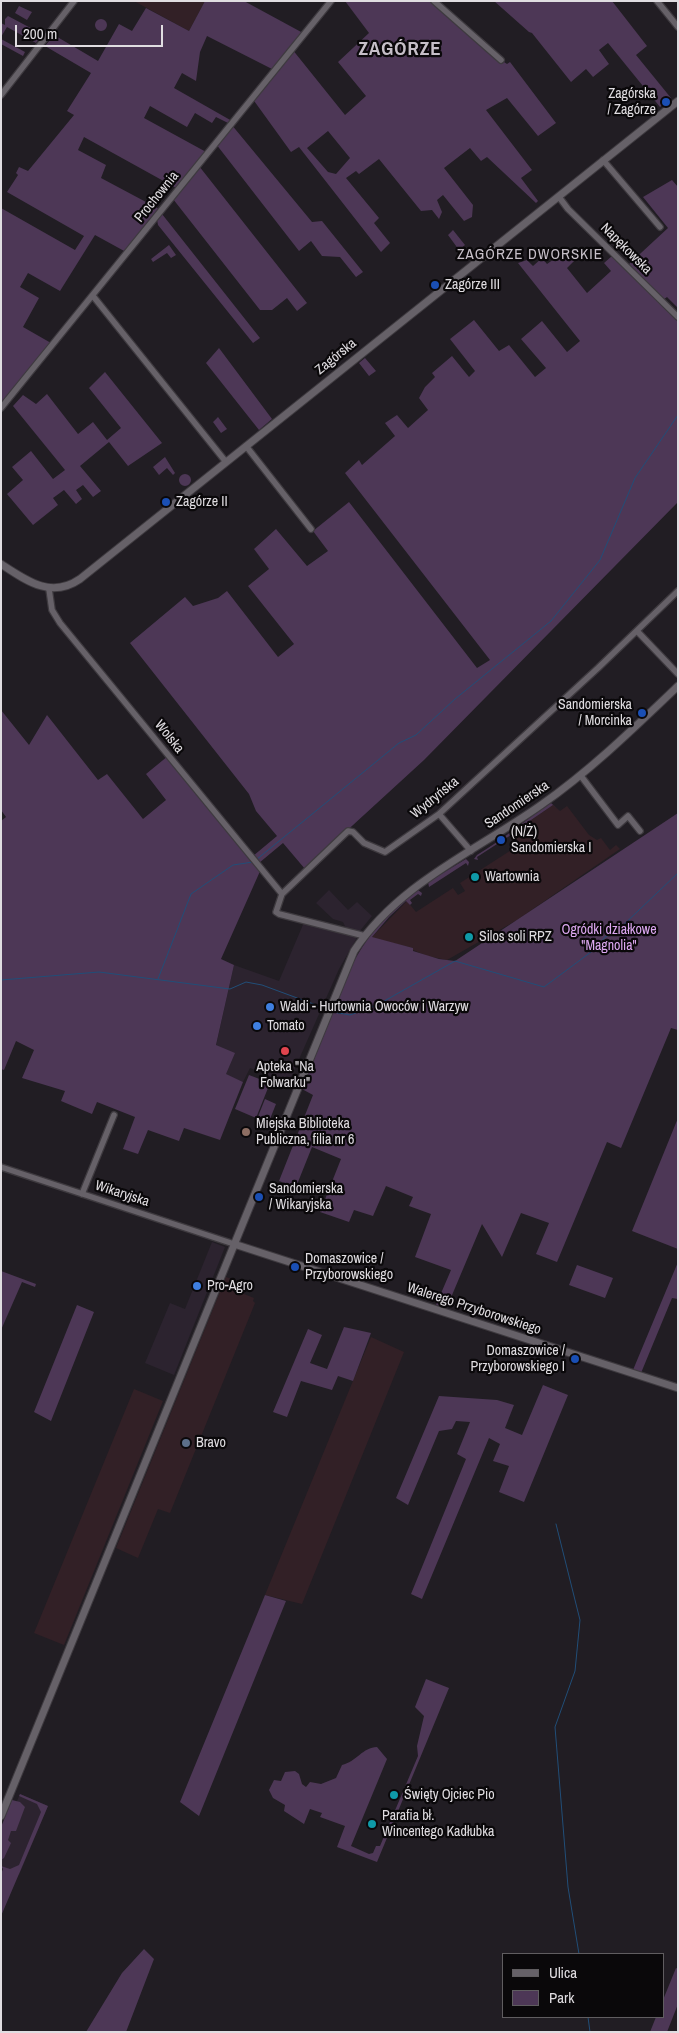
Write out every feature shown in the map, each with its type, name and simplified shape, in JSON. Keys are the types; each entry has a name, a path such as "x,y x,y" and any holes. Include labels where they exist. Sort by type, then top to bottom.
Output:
{"street":[{"path":"1,95 74,1"},
{"name":"Prochownia","path":"1,408 331,1"},
{"path":"434,1 502,60"},
{"path":"657,1 678,27"},
{"name":"Zagórska","path":"49,589 66,587 80,579 678,101"},
{"path":"603,160 660,227"},
{"name":"Napękowska","path":"559,196 568,209 678,317"},
{"path":"93,296 226,462"},
{"path":"246,446 311,529"},
{"path":"1,564 29,582 49,589"},
{"name":"Wolska","path":"49,589 52,610 60,623 282,894"},
{"name":"Wydryńska","path":"282,894 348,831 352,832 364,843 385,852 439,814 678,591"},
{"path":"636,631 678,674"},
{"name":"Sandomierska","path":"1,1816 348,963 365,936 383,915 406,894 541,806 581,776 633,730 678,686"},
{"path":"581,776 618,825 628,816 640,831"},
{"path":"439,814 471,851"},
{"path":"282,894 276,907 276,912 365,936"},
{"path":"82,1194 114,1115"},
{"name":"Wikaryjska","path":"1,1167 234,1244"},
{"name":"Walerego Przyborowskiego","path":"234,1244 678,1388"}],"shaded area":[{"path":"134,1 205,1 189,31"},
{"path":"553,805 560,811 567,806 589,835 597,840 601,838 610,850 616,845 620,849 517,920 447,960 427,956 413,950 413,948 371,938 407,901 416,912 453,888 458,895 465,891 460,883 516,847 513,842 516,839 512,833"},
{"path":"329,890 348,910 357,902 372,916 359,932 346,928 343,922 333,919 316,903"},
{"path":"305,920 359,934 339,969 288,1084 250,1068 243,1082 226,1075 216,1046 234,965 279,981"},
{"path":"212,1242 225,1247 174,1375 145,1363 170,1303 185,1309"},
{"path":"226,1277 248,1285 244,1294 254,1298 253,1301 255,1303 170,1513 158,1509 138,1558 116,1548"},
{"path":"371,1337 404,1352 302,1604 265,1595"},
{"path":"134,1389 163,1401 64,1645 34,1633"},
{"path":"20,1794 48,1806 19,1875 1,1868 1,1839"}],"green space":[{"path":"205,1 244,1 303,33 272,69 207,36 200,52 196,81 182,73 174,88 232,121 230,124 216,117 212,123 195,113 187,127 150,106 144,118 208,153 178,189 84,137 78,150 106,165 101,178 161,210 126,252 95,235 60,291 28,273 20,287 39,298 23,327 51,343 1,404 1,208 75,250 84,236 7,192 18,175 16,173 19,167 28,171 74,115 67,111 91,73 45,46 54,35 98,61 119,24 132,31 146,8 189,31"},
{"path":"345,1 434,1 501,60 507,64 510,62 556,123 538,136 507,98 486,110 532,170 521,178 538,201 536,203 487,157 481,161 470,148 444,168 473,205 472,217 464,221 443,195 437,200 442,212 439,219 432,210 421,211 379,159 359,174 356,171 346,178 379,218 374,223 390,243 381,252 299,147 291,152 252,98 292,49 345,115 366,96 338,62 369,33","holes":["328,131 350,158 336,174 328,172 307,148"]},
{"path":"494,1 612,1 647,46 636,55 671,98 660,107 608,43 599,50 609,64 593,77 586,69 571,82 532,33"},
{"path":"19,6 32,12 27,20 15,13"},
{"path":"8,16 42,34 36,43 7,27 1,37 1,23 5,25 5,19"},
{"path":"101,19 107,25 101,31 95,25"},
{"path":"1,39 25,52 23,56 1,44"},
{"path":"231,124 312,222 322,221 363,272 356,277 340,257 322,256 311,241 299,251 216,144"},
{"path":"199,166 307,303 297,311 287,298 272,310 260,310 173,199"},
{"path":"672,180 678,187 678,308 667,297 663,300 628,265 668,228 643,197"},
{"path":"162,214 260,338 253,343 158,225 157,220"},
{"path":"453,230 465,245 459,250 448,235"},
{"path":"169,245 176,255 171,258 167,253 153,262 151,259"},
{"path":"568,249 576,259 567,268 587,293 611,271 604,263 612,256 678,322 678,502 424,760 305,869 283,843 259,863 253,856 277,836 256,811 249,794 130,643 185,597 193,606 218,598 227,591 278,657 294,644 248,586 269,569 254,549 276,529 307,566 328,551 313,531 349,502 477,668 490,660 345,473 359,460 362,465 395,436 385,423 397,415 408,428 428,410 419,398 425,387 435,377 432,373 452,356 469,377 475,371 450,339 474,320 499,351 509,345 535,377 546,368 521,339 542,321 567,352 580,341 518,263 527,260 533,266 542,258 547,264 557,257 559,258"},
{"path":"219,348 272,419 259,430 206,363"},
{"path":"365,358 376,371 369,376 359,363"},
{"path":"105,372 162,443 128,466 109,442 80,466 101,491 93,497 83,485 76,490 82,499 76,504 64,490 53,498 58,505 33,525 7,494 23,480 12,467 31,451 53,479 65,470 13,406 23,395 36,404 47,394 78,434 93,422 107,440 121,428 89,388"},
{"path":"218,417 227,429 221,433 213,422"},
{"path":"165,457 175,473 173,475 167,468 159,475 153,467"},
{"path":"183,474 187,474 191,480 187,486 183,486 179,482 179,478"},
{"path":"1,710 29,745 47,715 98,780 107,774 143,819 166,800 146,774 168,756 261,869 221,959 234,965 216,1045 235,1053 226,1074 243,1082 220,1140 184,1128 179,1141 148,1130 138,1154 123,1149 135,1117 97,1102 92,1114 61,1101 65,1091 22,1078 34,1050 16,1041 4,1070 1,1069 1,821 6,817 1,810"},
{"path":"551,803 560,811 553,805 512,833 515,837 511,835 477,857 478,860 474,859 477,855"},
{"name":"Ogródki działkowe \"Magnolia\"","path":"678,813 678,1030 671,1028 621,1148 607,1142 557,1262 536,1254 549,1223 521,1213 502,1257 482,1224 447,1307 436,1305 451,1270 415,1257 431,1214 409,1206 413,1197 386,1186 373,1216 354,1210 349,1222 320,1212 341,1159 312,1147 296,1187 279,1181 313,1095 302,1089 353,963 366,942 389,913 418,890 422,893 421,896 418,894 410,900 412,903 410,905 406,901 372,937 413,948 413,951 439,959 455,961"},
{"path":"466,859 469,862 468,866 466,863 429,887 428,882"},
{"path":"249,1075 270,1083 256,1118 235,1109"},
{"path":"265,1099 276,1104 266,1129 255,1124"},
{"path":"678,1118 678,1249 632,1231"},
{"path":"678,1262 678,1299 672,1298 641,1373 633,1370"},
{"path":"577,1265 613,1278 605,1298 569,1285"},
{"path":"1,1271 36,1284 35,1287 22,1282 1,1330"},
{"path":"77,1305 94,1312 51,1421 34,1412"},
{"path":"344,1327 371,1333 353,1381 338,1376 332,1390 301,1381 287,1417 273,1412 308,1329 322,1335 310,1363 327,1369"},
{"path":"543,1385 568,1395 524,1502 499,1492 509,1466 493,1461 500,1444 489,1438 422,1599 411,1594 466,1459 457,1454 470,1422 456,1421 452,1429 439,1431 408,1505 396,1498 439,1396 497,1400 514,1405 505,1428 522,1435"},
{"path":"265,1595 286,1601 199,1816 180,1802"},
{"path":"426,1679 449,1688 377,1862 337,1847 345,1826 320,1817 322,1813 310,1809 304,1824 284,1811 285,1805 273,1798 269,1790 274,1780 281,1781 285,1772 295,1771 299,1774 302,1784 306,1787 310,1782 321,1784 336,1778 342,1765 368,1749 377,1747 387,1759 351,1846 369,1854 373,1853 376,1846 380,1846 418,1756 417,1746 424,1716 415,1707"},
{"path":"20,1794 48,1806 1,1916 1,1874 3,1869 1,1866 10,1869 19,1865 41,1812 37,1804 19,1796"},
{"path":"12,1800 20,1802 25,1807 16,1831 11,1831 8,1840 11,1843 4,1858 1,1860 1,1827"},
{"path":"144,1949 154,1959 126,2032 86,2032 122,1973"},
{"path":"676,1968 678,1969 678,2004 667,2032 650,2032 656,2018 664,2018 664,1998"}],"waterway":[{"path":"256,860 399,743 416,735 455,699 551,621 600,560 635,478 678,415"},
{"path":"158,979 191,894 233,865 253,862"},
{"path":"333,1012 350,1015 379,1004 455,961 544,987 595,949 605,937 618,930 678,873"},
{"path":"1,980 99,972 230,989 246,982 262,985 327,1009"},
{"path":"556,1524 580,1620 575,1671 555,1727 568,1887 579,1953"},
{"path":"588,2018 590,2032"}],"place":[{"name":"Zagórska / Zagórze","path":"666,102"},
{"name":"Zagórze III","path":"435,285"},
{"name":"Zagórze II","path":"166,502"},
{"name":"Sandomierska / Morcinka","path":"642,713"},
{"name":"(N/Ż) Sandomierska I","path":"501,840"},
{"name":"Wartownia","path":"475,877"},
{"name":"Silos soli RPZ","path":"469,937"},
{"name":"Waldi - Hurtownia Owoców i Warzyw","path":"270,1007"},
{"name":"Tomato","path":"257,1026"},
{"name":"Apteka \"Na Folwarku\"","path":"285,1051"},
{"name":"Miejska Biblioteka Publiczna, filia nr 6","path":"246,1132"},
{"name":"Sandomierska / Wikaryjska","path":"259,1197"},
{"name":"Domaszowice / Przyborowskiego","path":"295,1267"},
{"name":"Pro-Agro","path":"197,1286"},
{"name":"Domaszowice / Przyborowskiego I","path":"575,1359"},
{"name":"Bravo","path":"186,1443"},
{"name":"Święty Ojciec Pio","path":"394,1795"},
{"name":"Parafia bł. Wincentego Kadłubka","path":"372,1824"}],"district":[{"name":"ZAGÓRZE","path":"400,50"},
{"name":"ZAGÓRZE DWORSKIE","path":"530,255"}]}
